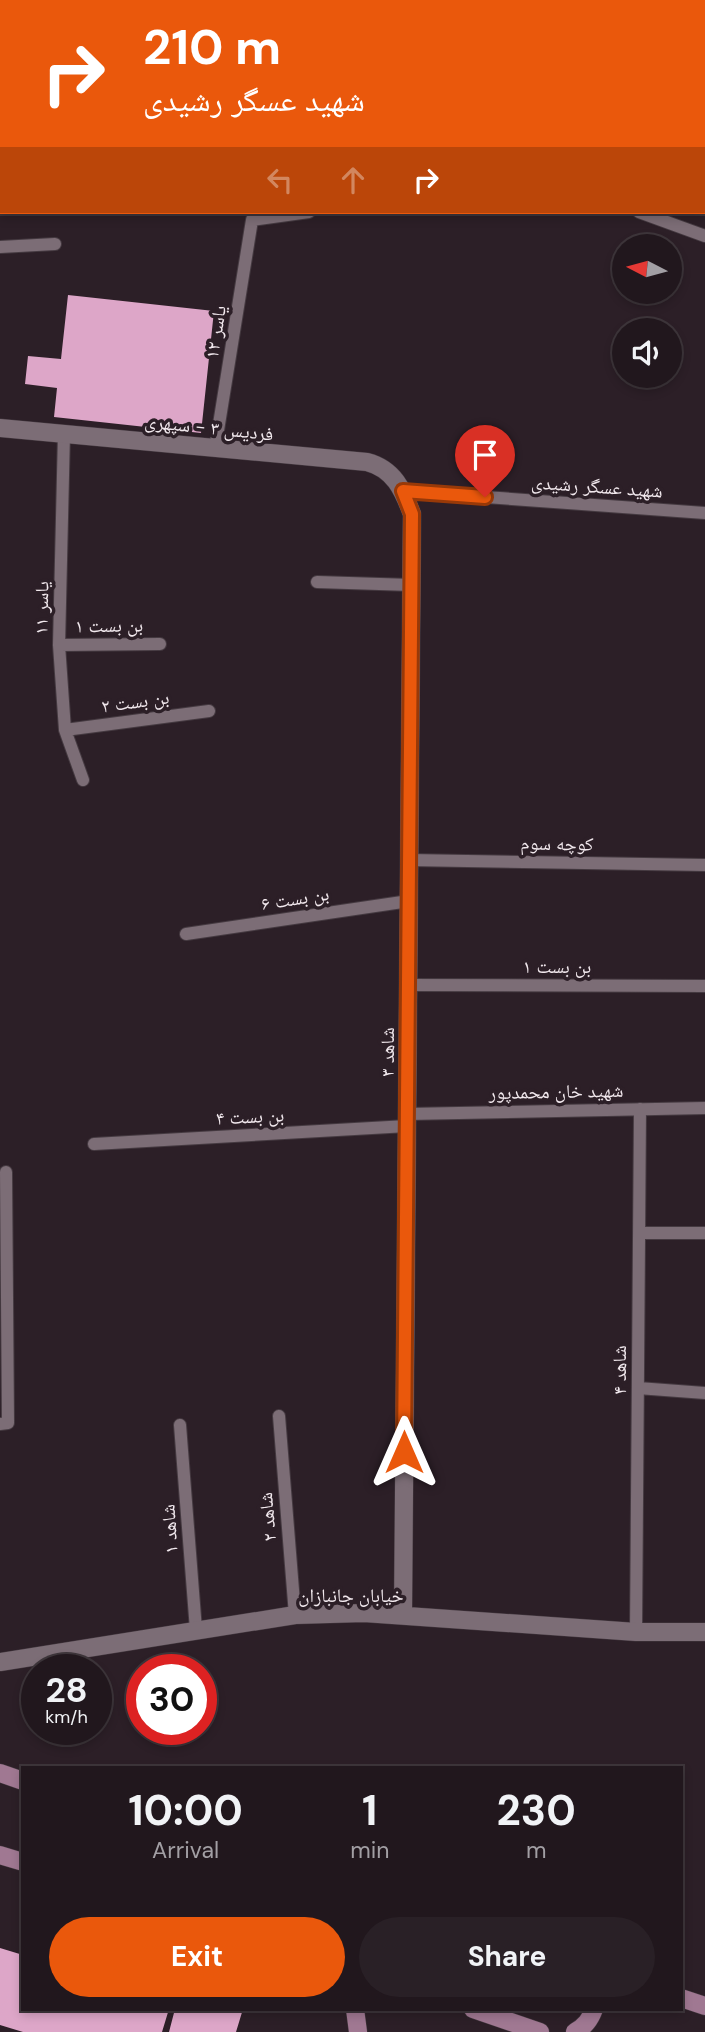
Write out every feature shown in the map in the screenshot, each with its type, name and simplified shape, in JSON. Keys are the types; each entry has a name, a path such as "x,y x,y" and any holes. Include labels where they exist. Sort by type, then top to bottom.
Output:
{"main road":[{"path":"0,1773 21,1780"},
{"path":"0,1855 21,1862"},
{"path":"683,1999 705,2006"},
{"path":"355,2011 358,2032"},
{"path":"478,2011 540,2032"},
{"path":"575,2032 583,2027 593,2011"}],"street":[{"name":"فردیس ۳ - سپهری","path":"0,428 367,462 384,468 403,491"},
{"name":"شاهد ۳","path":"403,491 412,514 403,1615"},
{"name":"خیابان جانبازان","path":"0,1662 295,1615 364,1613 636,1632 705,1632"}],"lane":[{"name":"یاسر ۱۲","path":"215,449 250,216 280,214"},
{"path":"644,214 705,236"},
{"path":"0,247 55,244"},
{"name":"یاسر ۱۱","path":"64,433 59,645 65,730 83,780"},
{"name":"شهید عسگر رشیدی","path":"403,491 705,513"},
{"path":"317,582 411,584"},
{"name":"بن بست ۱","path":"59,645 160,643"},
{"name":"بن بست ۲","path":"65,730 209,711"},
{"name":"کوچه سوم","path":"409,860 705,865"},
{"name":"بن بست ۶","path":"187,934 409,901"},
{"name":"بن بست ۱","path":"408,985 705,986"},
{"name":"شهید خان محمدپور","path":"407,1120 705,1108"},
{"name":"شاهد ۴","path":"636,1632 640,1109"},
{"name":"بن بست ۴","path":"94,1144 407,1120"},
{"path":"0,1424 8,1423 6,1172"},
{"path":"639,1233 705,1233"},
{"path":"638,1388 705,1393"},
{"name":"شاهد ۲","path":"279,1416 295,1615"},
{"name":"شاهد ۱","path":"180,1425 195,1630"}],"building":[{"path":"68,295 214,311 201,433 54,417 57,388 25,384 28,356 61,359"},
{"path":"0,1948 21,1954 21,2011 168,2011 162,2032 23,2032 0,2025"},
{"path":"174,2011 242,2011 236,2032 169,2032"}],"route":[{"path":"404,1452 412,514 403,491 485,497"}]}
